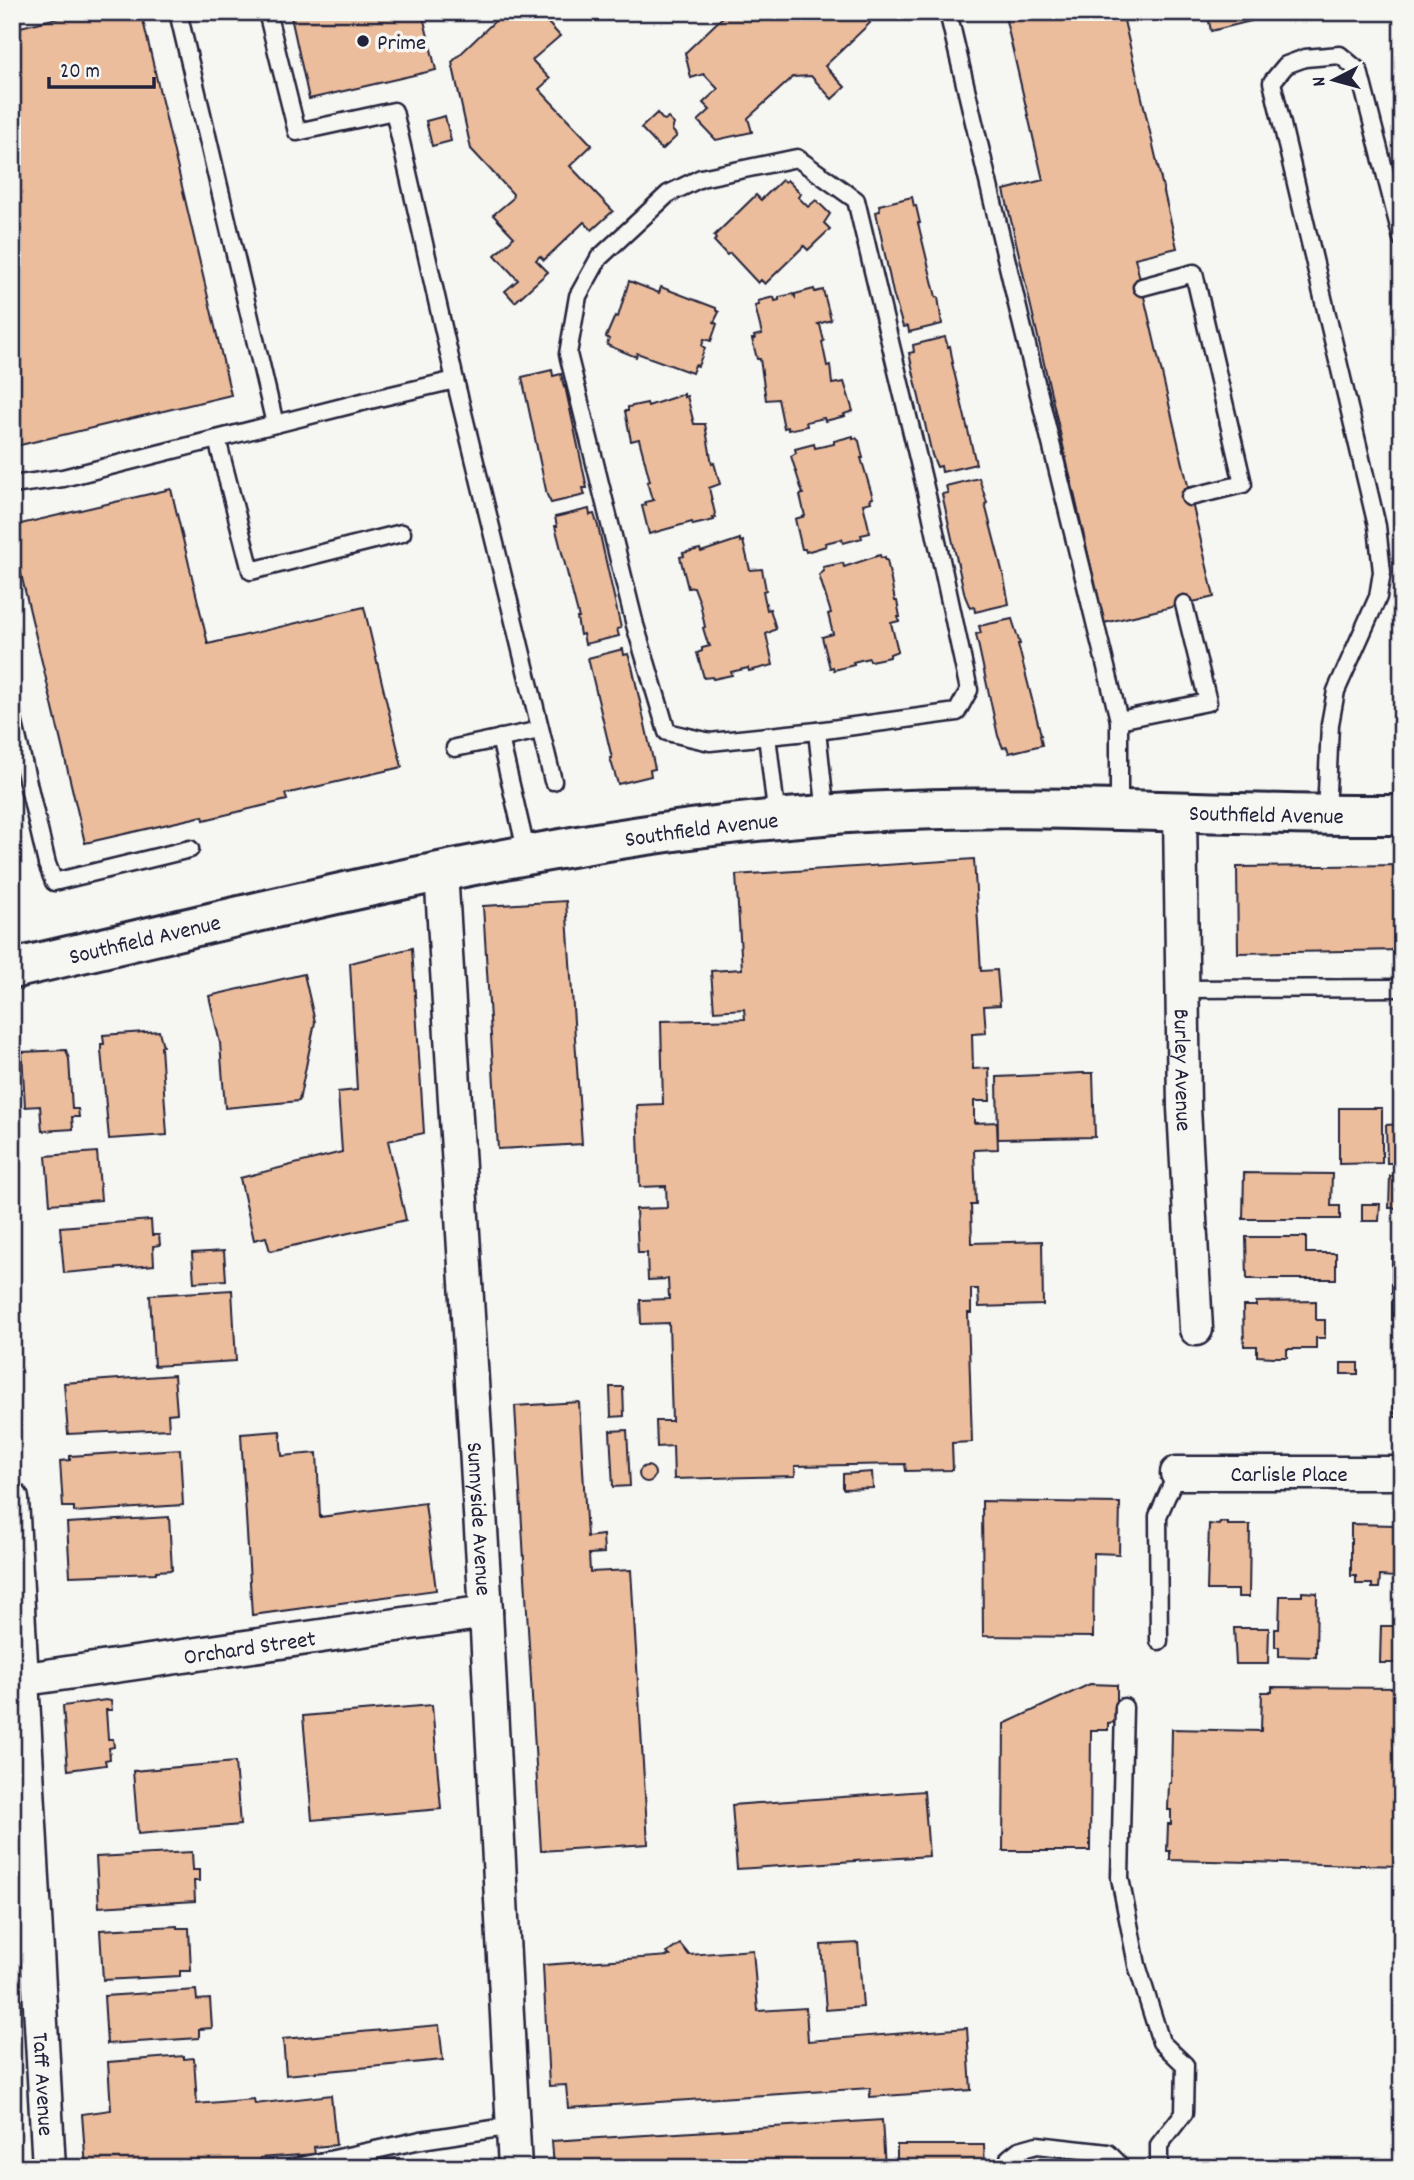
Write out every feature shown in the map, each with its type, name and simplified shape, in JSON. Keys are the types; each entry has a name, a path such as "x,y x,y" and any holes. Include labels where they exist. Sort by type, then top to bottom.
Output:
{"street":[{"name":"Southfield Avenue","path":"12,969 441,871 527,854 654,834 777,819 826,814 962,809 1402,815"},
{"name":"Burley Avenue","path":"1180,811 1184,1108 1196,1329"},
{"name":"Sunnyside Avenue","path":"441,871 486,1612 515,2168"},
{"name":"Carlisle Place","path":"1177,1473 1402,1473"},
{"name":"Taff Avenue","path":"12,1499 18,1680 49,2168"},
{"name":"Orchard Street","path":"18,1680 486,1612"}],"lane":[{"path":"178,12 275,424"},
{"path":"267,12 297,132 394,111 455,380 553,781"},
{"path":"948,12 1026,315 1119,720 1119,810"},
{"path":"1326,815 1330,724 1336,691 1378,597 1382,572 1377,526 1272,82 1286,65 1305,58 1340,55 1360,71 1402,239"},
{"path":"797,158 856,200 929,504 970,690 957,712 767,736 710,742 667,732 635,625 568,354 578,296 599,258 668,194 701,178 797,158"},
{"path":"1142,287 1194,273 1243,484 1190,496"},
{"path":"12,485 63,478 455,380"},
{"path":"217,439 251,571 402,533"},
{"path":"1119,720 1208,702 1184,604"},
{"path":"12,715 47,864 54,883 190,849"},
{"path":"455,748 540,730"},
{"path":"817,731 826,814"},
{"path":"767,736 777,819"},
{"path":"500,738 527,854"},
{"path":"1182,989 1402,988"},
{"path":"1159,1641 1158,1516 1177,1473"},
{"path":"1124,1707 1120,1878 1137,1965 1161,2042 1185,2065 1184,2113 1159,2145 1159,2168"},
{"path":"292,2168 421,2140 513,2126"},
{"path":"1008,2168 1009,2158 1018,2150 1037,2145 1108,2153 1123,2168"}],"building":[{"path":"82,12 141,12 231,395 12,447 12,29"},
{"name":"Prime","path":"290,12 422,12 436,70 309,99"},
{"path":"495,12 528,12 532,17 540,14 560,36 532,60 550,79 539,89 592,145 570,166 613,211 592,230 584,222 544,260 540,256 536,260 548,272 515,302 505,291 518,280 495,255 514,237 493,215 512,199 513,194 471,149 452,62 497,19"},
{"path":"728,12 861,12 870,23 825,66 845,87 832,99 811,76 793,77 748,118 752,132 716,140 698,121 710,110 703,103 718,89 704,74 691,78 685,53"},
{"path":"1004,12 1122,12 1177,248 1135,258 1214,597 1104,623 1004,190 1043,180"},
{"path":"1207,12 1249,12 1251,21 1211,31"},
{"path":"657,113 662,119 668,118 674,124 672,130 677,136 662,150 641,128"},
{"path":"445,116 451,141 432,146 426,121"},
{"path":"782,180 787,180 801,194 798,197 808,207 816,200 830,214 824,223 830,229 808,250 804,246 765,284 761,280 758,283 730,253 727,255 714,241 714,236 756,195 761,200"},
{"path":"912,197 938,297 942,324 909,332 908,326 903,327 893,293 876,212 880,211 879,205"},
{"path":"629,281 659,293 661,287 716,308 719,312 714,322 717,324 711,341 704,339 702,346 705,348 692,373 637,353 636,357 607,345 609,339 606,337 615,316 618,317"},
{"path":"814,289 815,292 823,290 831,320 818,324 824,341 822,342 827,366 830,365 832,384 844,382 853,411 825,421 824,418 806,422 807,426 788,430 788,427 784,428 778,399 766,400 760,359 757,359 752,339 762,334 755,306 759,305 758,301 774,297 775,301 779,300 779,297 793,294 795,297 795,294"},
{"path":"945,337 948,347 950,346 976,464 942,472 941,466 937,467 932,455 909,353 914,352 913,345"},
{"path":"552,370 553,376 561,374 565,386 587,488 583,488 585,495 551,503 547,495 522,377"},
{"path":"684,394 684,397 687,396 694,424 705,424 712,464 714,463 720,484 709,488 716,518 649,534 642,506 646,505 645,502 654,500 647,482 650,481 639,439 631,441 625,411 628,411 628,407 647,403 648,406"},
{"path":"853,436 853,439 859,441 861,458 873,498 870,499 871,502 863,504 870,533 843,543 842,539 825,543 826,546 806,552 802,549 795,519 805,516 800,495 803,494 791,456 796,453 795,449 814,444 815,448 834,444 834,441"},
{"path":"979,478 1009,604 975,612 974,606 970,608 965,596 942,494 948,493 946,486"},
{"path":"171,489 208,644 364,607 402,767 285,794 287,800 204,820 203,816 85,843 12,536 12,526"},
{"path":"589,509 598,526 621,628 617,629 619,636 585,644 583,634 580,635 579,618 555,517"},
{"path":"740,539 740,542 743,541 750,570 762,569 767,610 770,609 776,629 766,634 773,665 749,671 748,668 713,679 704,678 697,653 710,646 703,628 705,627 700,603 694,587 688,588 680,557 684,556 683,553 700,549 701,552"},
{"path":"880,555 887,560 900,617 899,621 891,623 898,651 890,654 890,657 870,661 869,658 834,670 833,667 830,668 822,637 833,634 828,614 831,613 819,575 824,571 823,567 843,563 844,567"},
{"path":"1012,619 1042,745 1009,753 1007,747 1003,748 998,736 976,634 981,633 979,626"},
{"path":"623,649 632,666 655,769 650,770 651,776 618,784 588,658"},
{"path":"974,859 981,971 997,970 1000,1005 984,1006 986,1033 972,1034 973,1069 989,1068 990,1101 974,1101 974,1123 997,1122 998,1149 974,1150 976,1205 971,1205 972,1243 1042,1241 1043,1305 979,1307 978,1289 971,1289 971,1313 968,1313 972,1442 952,1443 953,1470 906,1471 905,1464 795,1466 795,1476 674,1479 673,1446 657,1447 656,1421 672,1421 669,1323 641,1324 640,1300 669,1299 668,1279 648,1280 647,1253 638,1253 636,1209 667,1208 666,1186 640,1187 637,1105 663,1104 661,1021 745,1019 744,1009 714,1011 711,971 742,969 736,875"},
{"path":"1402,865 1402,950 1238,953 1237,867"},
{"path":"566,901 582,1144 498,1149 483,906"},
{"path":"412,948 424,1133 388,1141 406,1220 270,1251 266,1237 254,1240 240,1178 342,1152 338,1092 357,1090 350,963"},
{"path":"304,974 315,1022 299,1101 225,1108 220,1043 209,996"},
{"path":"159,1031 163,1046 167,1135 109,1139 101,1050 101,1044 104,1044 103,1035"},
{"path":"66,1050 72,1109 78,1109 79,1117 72,1117 73,1129 42,1131 40,1106 25,1107 22,1052"},
{"path":"1093,1073 1095,1137 998,1139 997,1077"},
{"path":"1339,1108 1382,1108 1382,1163 1339,1164"},
{"path":"1402,1124 1402,1163 1387,1163 1386,1125"},
{"path":"97,1152 101,1200 50,1204 46,1156"},
{"path":"1244,1173 1332,1174 1331,1206 1340,1206 1340,1219 1243,1219"},
{"path":"1390,1176 1402,1176 1402,1208 1389,1208"},
{"path":"1362,1204 1380,1204 1379,1221 1362,1221"},
{"path":"151,1220 152,1235 159,1235 160,1245 153,1246 154,1265 64,1273 60,1227"},
{"path":"1246,1237 1306,1237 1306,1253 1336,1253 1336,1279 1247,1279"},
{"path":"224,1251 226,1280 194,1282 192,1253"},
{"path":"1392,1256 1402,1256 1402,1293 1392,1293"},
{"path":"232,1290 236,1361 154,1366 150,1295"},
{"path":"1316,1301 1316,1320 1325,1320 1325,1338 1316,1338 1316,1349 1287,1349 1287,1357 1274,1357 1257,1356 1257,1346 1244,1346 1243,1306 1256,1306 1256,1302"},
{"path":"1392,1302 1402,1302 1402,1320 1392,1320"},
{"path":"1341,1363 1358,1363 1358,1374 1341,1374"},
{"path":"1395,1368 1402,1368 1402,1417 1394,1417"},
{"path":"174,1375 177,1413 168,1414 169,1429 68,1434 64,1383"},
{"path":"610,1387 623,1387 624,1416 611,1417"},
{"path":"579,1402 587,1537 603,1535 604,1553 589,1554 590,1572 631,1570 648,1844 541,1851 515,1406"},
{"path":"627,1430 630,1486 613,1487 610,1431"},
{"path":"280,1431 282,1456 317,1453 320,1517 425,1503 436,1590 252,1615 241,1434"},
{"path":"180,1449 183,1505 74,1512 74,1507 63,1507 60,1461 70,1460 70,1456"},
{"path":"647,1466 653,1468 653,1480 647,1482 641,1480 639,1474 641,1468"},
{"path":"872,1472 873,1488 843,1489 843,1474"},
{"path":"982,1501 1120,1503 1119,1554 1094,1553 1093,1637 983,1636"},
{"path":"169,1517 172,1570 70,1576 67,1523"},
{"path":"1220,1522 1228,1522 1228,1525 1250,1525 1249,1597 1238,1597 1238,1590 1207,1590 1209,1524 1219,1525"},
{"path":"1351,1524 1396,1525 1395,1577 1380,1576 1379,1588 1372,1588 1372,1584 1356,1584 1356,1576 1351,1576"},
{"path":"1302,1592 1317,1593 1316,1657 1279,1656 1279,1647 1275,1647 1275,1629 1279,1629 1280,1596 1302,1596"},
{"path":"1381,1626 1402,1626 1402,1663 1380,1663"},
{"path":"1234,1628 1269,1628 1268,1664 1236,1664"},
{"path":"1090,1684 1117,1685 1117,1722 1108,1723 1108,1730 1091,1730 1090,1851 1003,1851 1004,1724"},
{"path":"1272,1687 1402,1688 1402,1866 1170,1860 1170,1851 1167,1851 1168,1824 1171,1824 1171,1810 1168,1810 1172,1729 1261,1731 1262,1692 1272,1692"},
{"path":"111,1701 112,1710 106,1710 108,1739 113,1739 114,1747 109,1748 110,1759 105,1760 106,1765 68,1770 63,1706"},
{"path":"432,1705 441,1809 312,1820 303,1716"},
{"path":"235,1762 240,1825 138,1834 133,1771"},
{"path":"924,1791 929,1856 737,1869 732,1805"},
{"path":"192,1852 193,1870 199,1870 199,1881 194,1881 195,1901 99,1907 96,1857"},
{"path":"177,1926 189,1928 191,1971 180,1971 180,1976 103,1980 100,1930"},
{"path":"858,1943 863,2007 826,2010 821,1945"},
{"path":"680,1944 689,1955 753,1950 758,2011 806,2008 808,2041 967,2028 971,2090 870,2097 870,2088 568,2108 566,2085 549,2086 543,1965 670,1956 667,1953"},
{"path":"196,1990 197,2000 210,1999 212,2028 199,2029 199,2038 107,2044 104,1996"},
{"path":"439,2025 443,2060 286,2075 283,2039"},
{"path":"184,2056 184,2059 194,2058 197,2104 254,2099 255,2104 331,2095 336,2145 314,2147 315,2154 260,2158 261,2164 230,2168 86,2168 82,2114 111,2110 108,2062"},
{"path":"882,2120 885,2168 554,2168 552,2141"},
{"path":"897,2145 984,2145 985,2168 897,2168"},
{"path":"399,2158 399,2168 304,2166"}],"place":[{"name":"Prime","path":"363,41"}]}
